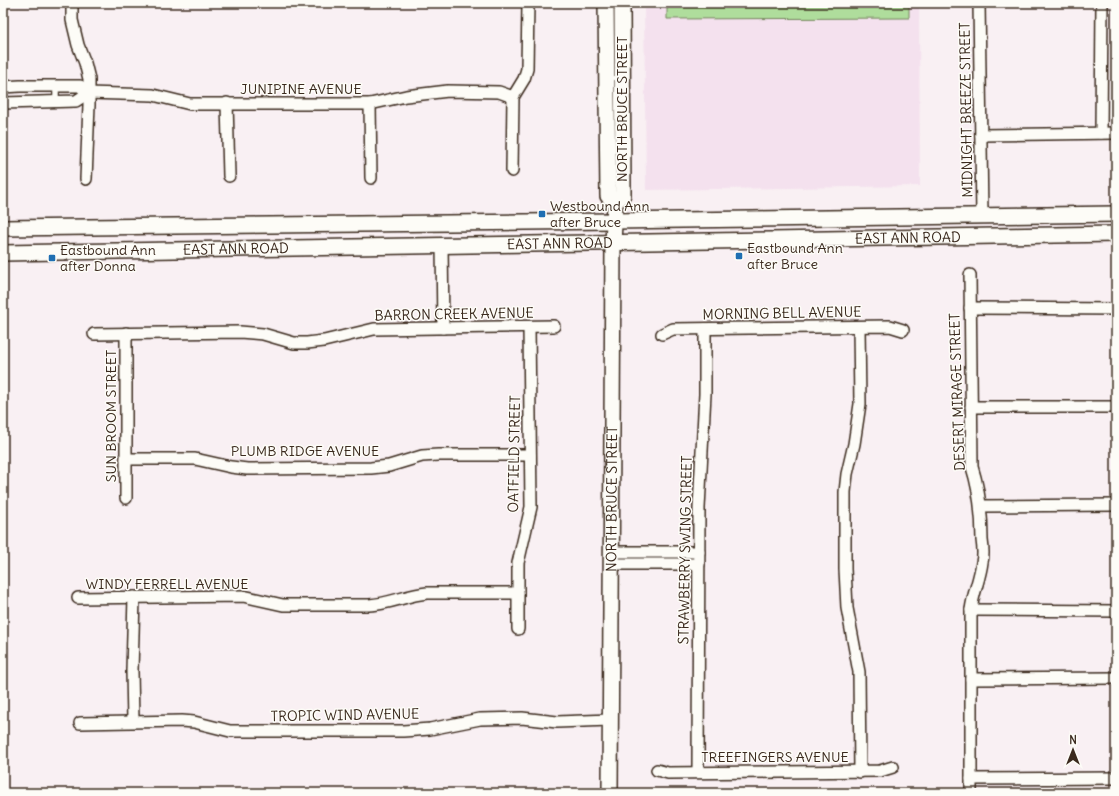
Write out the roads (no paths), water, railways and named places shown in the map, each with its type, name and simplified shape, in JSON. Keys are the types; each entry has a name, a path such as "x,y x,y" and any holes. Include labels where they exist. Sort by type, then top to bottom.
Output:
{"main road":[{"name":"NORTH BRUCE STREET","path":"612,4 623,195 615,202 608,196 612,4"},
{"name":"NORTH BRUCE STREET","path":"610,793 613,243 615,204"},
{"name":"EAST ANN ROAD","path":"3,228 1116,214"},
{"name":"EAST ANN ROAD","path":"3,253 442,244 613,243 1116,234"}],"street":[{"path":"72,3 72,20 89,79 86,179"},
{"path":"512,171 513,97 524,79 527,69 528,3"},
{"name":"MIDNIGHT BREEZE STREET","path":"979,3 982,216"},
{"path":"1101,133 1102,3"},
{"name":"JUNIPINE AVENUE","path":"3,87 80,86 88,93"},
{"name":"JUNIPINE AVENUE","path":"3,103 76,101 88,93 153,95 190,104 227,103 352,105 370,104 418,94 448,91 499,92 513,97"},
{"path":"227,103 229,176"},
{"path":"370,104 371,178"},
{"path":"981,135 1116,133"},
{"path":"442,244 443,328"},
{"name":"DESERT MIRAGE STREET","path":"970,275 972,467 977,483 981,506 983,560 980,577 972,596 971,610 971,793"},
{"path":"970,308 1116,309"},
{"name":"BARRON CREEK AVENUE","path":"94,334 240,332 263,334 294,343 307,343 324,341 374,329 554,326"},
{"name":"MORNING BELL AVENUE","path":"662,334 673,330 705,329 890,326 902,330"},
{"name":"OATFIELD STREET","path":"518,628 518,563 531,507 529,327"},
{"path":"859,327 860,404 845,492 845,569 847,608 858,672 860,772"},
{"name":"STRAWBERRY SWING STREET","path":"698,772 699,508 705,394 705,329"},
{"name":"SUN BROOM STREET","path":"126,333 126,498"},
{"path":"971,407 1116,407"},
{"name":"PLUMB RIDGE AVENUE","path":"126,459 195,459 247,469 363,468 389,466 422,456 530,455"},
{"path":"981,506 1116,505"},
{"path":"611,558 667,552 699,552"},
{"path":"611,558 667,564 699,564"},
{"name":"WINDY FERRELL AVENUE","path":"78,598 243,596 283,605 331,606 381,604 412,595 427,593 518,592"},
{"path":"133,722 132,671 134,597"},
{"path":"971,610 1116,610"},
{"path":"971,679 1116,678"},
{"name":"TROPIC WIND AVENUE","path":"80,723 182,721 194,722 230,731 403,731 430,729 480,719 522,718 557,722 610,720"},
{"name":"TREEFINGERS AVENUE","path":"657,770 668,773 860,772 880,771 893,767"},
{"path":"971,779 1116,778"}],"lane":[{"path":"56,86 56,102"},
{"path":"667,552 667,564"}],"place":[{"name":"Westbound Ann after Bruce","path":"542,214"},
{"name":"Eastbound Ann after Bruce","path":"739,256"},
{"name":"Eastbound Ann after Donna","path":"52,258"}]}
